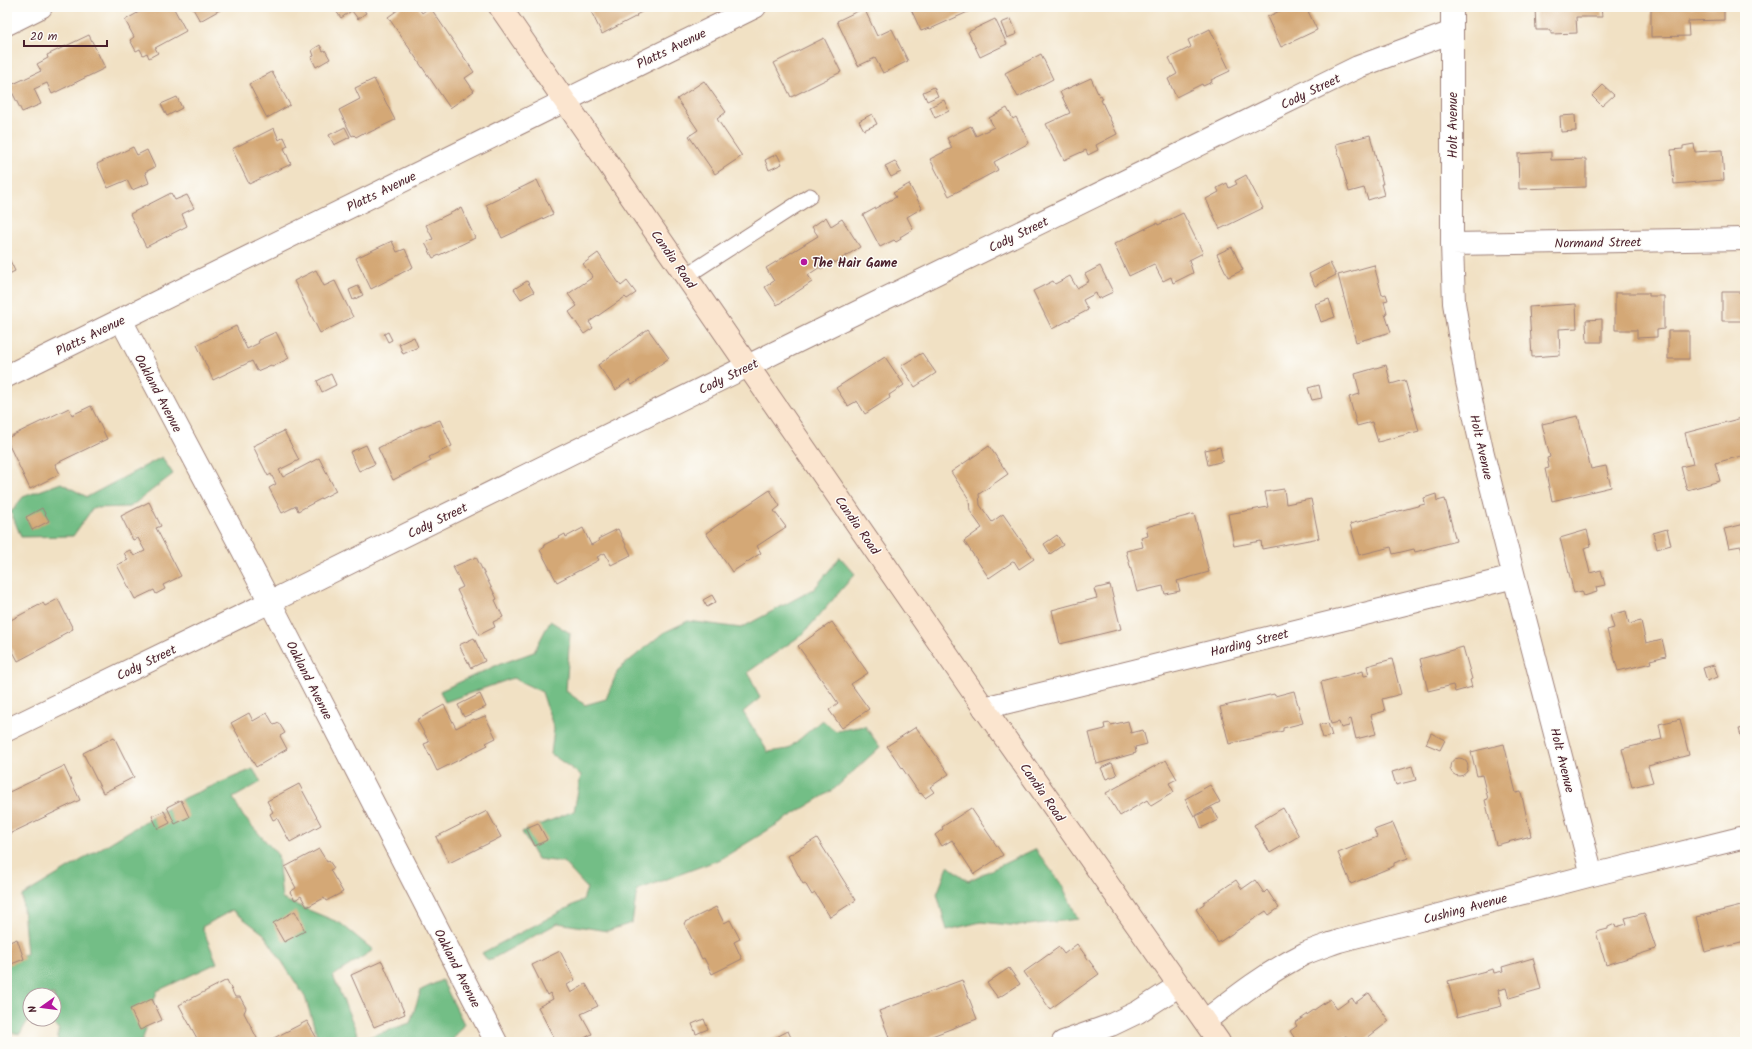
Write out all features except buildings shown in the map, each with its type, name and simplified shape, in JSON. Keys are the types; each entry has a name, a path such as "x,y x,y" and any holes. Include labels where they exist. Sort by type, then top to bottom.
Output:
{"main road":[{"name":"Candia Road","path":"500,7 984,708 1178,986 1219,1042"}],"street":[{"path":"7,24 41,7"},
{"name":"Platts Avenue","path":"7,376 755,7"},
{"name":"Holt Avenue","path":"1452,7 1452,244 1454,303 1467,382 1514,577 1592,875"},
{"name":"Cody Street","path":"7,730 1358,68 1452,32"},
{"name":"Normand Street","path":"1452,244 1745,239"},
{"name":"Oakland Avenue","path":"121,320 270,602 496,1042"},
{"name":"Harding Street","path":"984,708 1514,577"},
{"name":"Cushing Avenue","path":"1204,1021 1246,988 1278,968 1306,953 1339,941 1745,837"},
{"path":"1063,1042 1110,1025 1138,1012 1178,986"}],"lane":[{"path":"686,276 810,196"}],"green space":[{"path":"162,457 173,474 130,507 93,508 73,536 21,537 11,512 23,497 61,483 87,497"},
{"path":"840,557 855,574 803,634 748,672 760,698 743,712 768,752 788,749 822,720 836,731 865,726 880,747 833,790 721,859 637,890 632,923 607,931 558,923 488,961 482,953 583,900 587,888 563,862 537,859 522,832 574,811 581,775 551,754 554,729 542,692 513,678 445,702 440,691 495,666 534,652 550,621 570,633 566,691 585,705 606,699 618,670 663,633 688,621 741,628 814,589"},
{"path":"253,769 261,782 233,798 243,816 278,855 282,899 340,923 373,950 333,976 360,1040 410,1023 421,990 442,980 464,1024 451,1042 319,1042 305,997 264,934 232,910 202,927 217,963 157,991 142,1042 57,1042 59,1028 57,1027 62,1027 62,987 22,987 22,1027 24,1027 20,1034 7,1032 7,958 27,954 22,896 184,798"},
{"path":"1035,849 1062,885 1078,919 1019,926 981,922 947,930 937,894 948,866 968,881"}],"place":[{"name":"The Hair Game","path":"804,262"}]}
